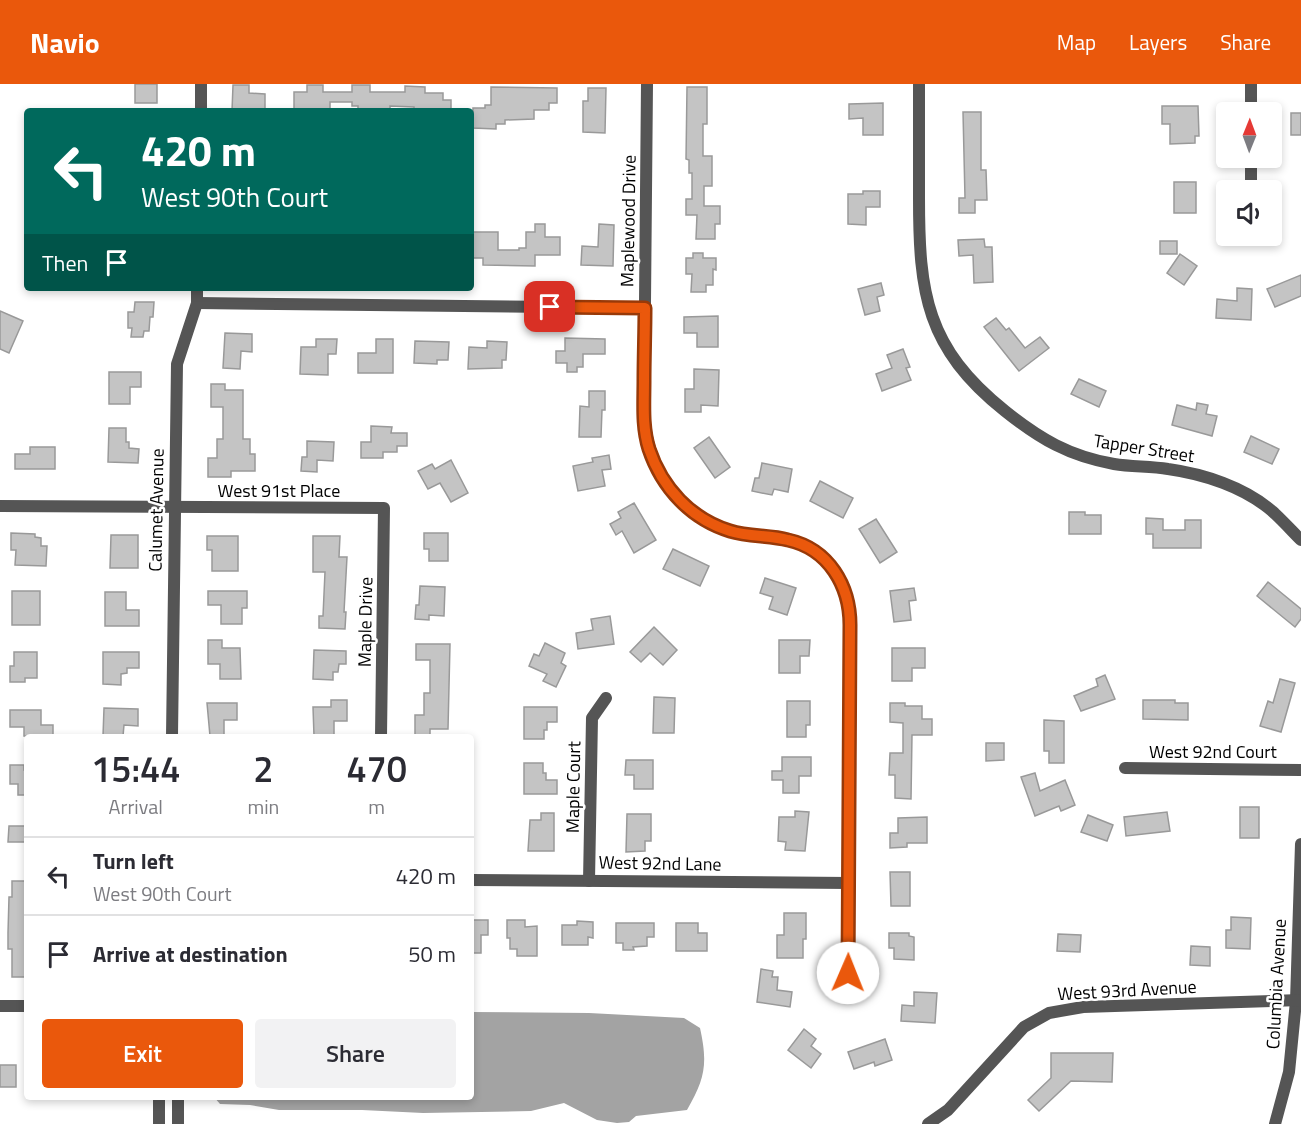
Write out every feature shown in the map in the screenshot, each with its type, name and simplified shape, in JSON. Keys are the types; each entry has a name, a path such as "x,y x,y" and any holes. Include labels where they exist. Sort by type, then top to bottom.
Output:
{"street":[{"path":"201,84 201,108"},
{"name":"Maplewood Drive","path":"647,84 646,434 652,457 667,484 690,509 719,527 742,534 789,540 809,548 828,563 846,591 850,625 848,996"},
{"name":"Tapper Street","path":"919,84 919,240 922,280 934,323 958,365 996,404 1031,432 1054,446 1076,455 1112,464 1164,468 1211,478 1263,504 1301,540"},
{"path":"1251,84 1251,102"},
{"name":"Calumet Avenue","path":"172,734 177,364 197,303 197,291"},
{"path":"197,303 645,308"},
{"name":"West 91st Place","path":"0,506 384,508"},
{"name":"Maple Drive","path":"381,734 384,508"},
{"name":"Maple Court","path":"589,881 592,718 606,698"},
{"name":"West 92nd Court","path":"1125,768 1301,770"},
{"name":"Columbia Avenue","path":"1275,1124 1289,1072 1299,1001 1301,844"},
{"name":"West 92nd Lane","path":"474,880 849,883"},
{"name":"West 93rd Avenue","path":"928,1124 948,1110 1024,1027 1049,1012 1083,1007 1299,1001"},
{"path":"0,1006 24,1006"},
{"path":"159,1100 159,1124"},
{"path":"178,1100 178,1124"}],"shaded area":[{"path":"474,1012 589,1013 684,1018 700,1028 704,1052 701,1080 687,1110 636,1116 629,1122 597,1120 564,1103 531,1111 423,1113 279,1110 250,1105 220,1104 217,1100 474,1100"}],"building":[{"path":"135,84 157,84 157,103 135,103"},
{"path":"233,85 249,85 249,93 265,94 265,108 232,108"},
{"path":"307,85 323,85 323,92 352,92 352,85 370,85 370,92 405,92 405,86 425,87 425,93 443,93 443,100 451,100 451,108 390,106 390,108 358,108 358,106 352,106 352,102 330,102 330,108 294,108 294,92 307,92"},
{"path":"491,87 557,88 557,103 549,103 549,110 534,110 534,119 505,120 505,124 496,124 496,129 474,128 474,108 485,108 485,105 491,105"},
{"path":"687,87 707,87 707,124 703,124 703,156 712,156 712,186 704,186 704,206 720,206 720,224 715,224 715,239 696,239 697,215 686,215 686,199 692,199 692,173 689,173 689,160 686,159"},
{"path":"588,88 606,88 605,133 583,132 583,101 588,101"},
{"path":"883,103 883,135 863,135 863,118 849,119 849,104"},
{"path":"1162,106 1198,106 1199,136 1195,136 1195,143 1170,144 1170,124 1162,124"},
{"path":"963,112 981,112 981,170 986,170 987,200 975,200 975,213 959,213 959,198 965,198"},
{"path":"1291,113 1301,113 1301,135 1291,135"},
{"path":"1174,182 1196,182 1196,213 1174,213"},
{"path":"863,191 880,191 880,207 866,207 866,225 848,224 848,194 863,194"},
{"path":"535,224 545,224 545,237 560,237 560,255 535,255 535,266 483,265 483,258 474,258 474,232 498,232 498,250 519,250 519,248 526,248 526,232 535,232"},
{"path":"599,224 614,225 613,266 581,265 582,246 598,247"},
{"path":"984,239 985,247 992,247 993,282 974,283 973,255 959,256 958,240"},
{"path":"1160,241 1177,241 1177,254 1160,254"},
{"path":"693,253 703,253 703,258 716,258 713,285 706,285 706,292 691,292 692,274 686,274 686,258 693,258"},
{"path":"1180,254 1197,266 1184,285 1167,273"},
{"path":"1301,275 1301,296 1275,307 1267,289"},
{"path":"881,283 884,295 877,297 880,311 865,315 858,289"},
{"path":"1237,288 1252,289 1251,320 1216,318 1217,299 1237,301"},
{"path":"135,302 154,302 149,331 144,331 143,337 131,337 132,328 128,328 128,312 134,312"},
{"path":"0,311 23,321 9,353 0,349"},
{"path":"718,316 718,347 697,347 697,333 684,333 684,317"},
{"path":"996,318 1006,330 1009,328 1025,348 1040,337 1049,348 1019,371 984,327"},
{"path":"225,333 252,334 252,352 241,351 240,369 223,368"},
{"path":"565,338 605,339 605,354 583,354 583,367 577,367 577,372 567,372 567,363 556,363 556,351 565,351"},
{"path":"316,339 337,339 336,354 328,354 328,375 300,374 301,347 316,347"},
{"path":"376,339 393,339 393,373 358,373 358,353 376,353"},
{"path":"415,341 449,342 448,360 437,360 437,364 414,363"},
{"path":"487,341 507,342 506,360 502,360 502,368 468,369 469,347 487,348"},
{"path":"903,349 910,367 906,368 911,380 882,391 876,374 892,368 887,355"},
{"path":"694,369 719,370 718,406 701,405 701,412 685,412 685,389 694,389"},
{"path":"109,372 141,372 141,387 130,387 130,404 109,404"},
{"path":"1079,379 1106,391 1099,407 1071,394"},
{"path":"211,384 225,384 225,390 243,390 243,439 250,439 250,454 255,454 255,471 231,471 231,477 208,477 208,458 217,458 217,439 223,439 223,407 211,407"},
{"path":"589,391 605,391 601,437 579,437 580,406 589,407"},
{"path":"1197,403 1208,405 1206,414 1217,416 1212,436 1172,425 1177,405 1196,410"},
{"path":"371,426 392,427 391,433 407,433 407,446 397,446 397,452 383,452 383,458 361,458 361,442 371,442"},
{"path":"109,428 126,428 126,442 129,442 129,448 139,449 138,463 108,462"},
{"path":"1251,436 1279,449 1272,464 1244,452"},
{"path":"709,437 730,467 715,478 694,448"},
{"path":"307,441 334,442 333,461 317,460 317,472 301,471 302,457 307,457"},
{"path":"30,447 55,447 55,469 15,469 15,454 30,454"},
{"path":"609,455 611,469 602,470 605,486 578,491 573,466 593,462 592,458"},
{"path":"451,460 468,493 451,502 440,483 428,489 418,471 432,464 435,469"},
{"path":"762,463 792,469 788,492 774,489 772,495 752,491 755,478 759,478"},
{"path":"820,481 853,498 843,518 810,501"},
{"path":"634,503 656,540 634,553 622,531 616,535 610,524 621,518 618,512"},
{"path":"1069,512 1101,515 1101,534 1069,534"},
{"path":"1146,518 1163,519 1163,530 1185,530 1185,520 1201,520 1201,548 1153,548 1153,534 1146,534"},
{"path":"876,519 897,552 880,563 859,529"},
{"path":"11,533 35,534 35,537 41,538 41,546 47,546 46,566 15,565 16,550 11,550"},
{"path":"424,533 448,533 448,561 429,561 429,549 424,549"},
{"path":"111,535 138,535 138,568 110,568"},
{"path":"207,536 238,536 238,571 212,571 212,550 207,550"},
{"path":"313,536 340,536 339,557 347,557 345,629 319,628 319,616 323,616 325,572 313,572"},
{"path":"673,549 709,566 700,586 663,569"},
{"path":"765,578 796,588 787,615 769,609 773,597 760,593"},
{"path":"1268,582 1301,609 1301,619 1295,627 1257,596"},
{"path":"420,586 445,587 444,616 429,615 429,620 415,619 416,605 419,605"},
{"path":"914,588 916,600 909,601 911,620 894,622 890,591"},
{"path":"12,591 40,591 40,625 12,625"},
{"path":"208,591 247,591 247,608 242,608 242,624 221,624 221,605 208,605"},
{"path":"105,592 126,592 126,610 139,610 139,626 105,626"},
{"path":"610,616 614,644 578,649 576,633 593,630 591,619"},
{"path":"654,627 677,650 663,665 650,653 641,662 630,652"},
{"path":"208,640 222,640 222,648 240,648 241,679 220,679 220,664 208,664"},
{"path":"779,640 810,640 809,656 800,656 800,673 779,673"},
{"path":"545,643 565,653 561,663 566,666 556,687 543,681 547,674 529,666 534,654 539,656"},
{"path":"416,644 450,644 448,729 430,729 430,734 415,734 415,715 424,715 424,693 430,693 430,660 416,660"},
{"path":"892,648 925,648 925,668 912,668 912,681 892,681"},
{"path":"314,650 346,651 346,664 339,664 338,672 333,672 333,680 313,679"},
{"path":"14,652 37,652 37,678 25,678 25,682 10,682 10,666 14,666"},
{"path":"103,652 139,652 139,668 127,668 127,673 121,674 121,685 103,684"},
{"path":"1105,675 1115,699 1081,711 1074,696 1098,686 1096,679"},
{"path":"1280,679 1295,683 1281,732 1260,726 1268,701 1273,703"},
{"path":"654,697 675,698 674,733 653,733"},
{"path":"331,700 347,700 347,721 334,721 334,734 314,734 313,707 331,707"},
{"path":"1143,700 1175,700 1175,703 1188,703 1188,720 1143,719"},
{"path":"787,701 810,701 810,725 806,725 806,737 787,737"},
{"path":"207,703 237,703 237,720 224,720 224,734 210,734"},
{"path":"890,703 922,706 922,719 932,719 932,735 912,735 911,799 895,798 895,775 889,775 890,753 903,753 903,723 890,722"},
{"path":"524,707 557,707 557,722 547,722 544,739 524,739"},
{"path":"104,708 138,709 138,726 124,725 123,734 103,734"},
{"path":"10,710 41,710 41,725 53,725 53,734 24,734 24,727 10,727"},
{"path":"1044,720 1064,721 1064,763 1049,763 1049,751 1044,751"},
{"path":"986,743 1004,743 1004,760 986,761"},
{"path":"782,757 811,757 811,776 799,776 799,793 783,793 783,780 772,780 772,771 782,771"},
{"path":"626,760 653,760 653,789 634,789 634,775 625,775"},
{"path":"524,763 543,763 546,780 557,780 557,794 524,794"},
{"path":"10,765 24,765 24,795 18,795 18,784 10,784"},
{"path":"1035,773 1040,791 1065,780 1075,805 1061,811 1059,806 1035,816 1021,777"},
{"path":"1240,807 1259,807 1259,838 1240,838"},
{"path":"795,811 809,812 805,851 785,850 786,842 778,841 779,817 795,817"},
{"path":"1167,812 1170,831 1126,836 1124,817"},
{"path":"541,813 554,813 554,851 528,851 530,820 541,820"},
{"path":"627,814 651,814 651,841 645,841 645,851 626,852"},
{"path":"1088,815 1113,825 1107,841 1081,832"},
{"path":"927,817 927,843 907,843 907,847 890,848 890,833 898,833 898,818"},
{"path":"9,826 24,826 24,842 8,842"},
{"path":"890,872 910,872 910,906 891,906"},
{"path":"12,881 24,881 24,977 12,977 12,949 8,949 8,933 9,897 12,897"},
{"path":"784,913 806,913 803,958 777,958 777,935 784,935"},
{"path":"1231,917 1251,918 1250,949 1226,948 1226,930 1231,930"},
{"path":"474,920 488,920 488,935 481,935 481,953 474,953"},
{"path":"507,920 525,920 525,927 537,926 537,956 517,956 517,949 510,949 510,938 507,938"},
{"path":"577,921 593,922 593,938 588,937 588,945 562,945 562,925 577,925"},
{"path":"616,923 654,923 654,937 647,937 647,946 633,947 634,950 623,950 623,943 616,943"},
{"path":"676,923 698,923 698,933 707,933 707,951 676,951"},
{"path":"889,933 909,933 909,936 914,937 914,960 894,959 894,948 889,948"},
{"path":"1058,934 1081,935 1080,952 1057,951"},
{"path":"1191,946 1210,947 1210,966 1190,965"},
{"path":"761,969 773,971 772,977 778,977 777,990 792,992 790,1007 757,1002"},
{"path":"914,992 937,993 935,1023 901,1021 902,1005 914,1006"},
{"path":"804,1029 816,1039 811,1046 821,1054 811,1068 788,1050"},
{"path":"885,1039 892,1060 875,1066 874,1062 854,1069 848,1052"},
{"path":"1051,1053 1113,1053 1112,1082 1071,1081 1039,1111 1028,1100 1051,1078"},
{"path":"0,1065 16,1065 16,1087 0,1087"}],"route":[{"path":"550,307 645,308 644,421 652,457 673,493 698,516 729,531 799,542 828,563 842,582 850,613 848,973"}]}
